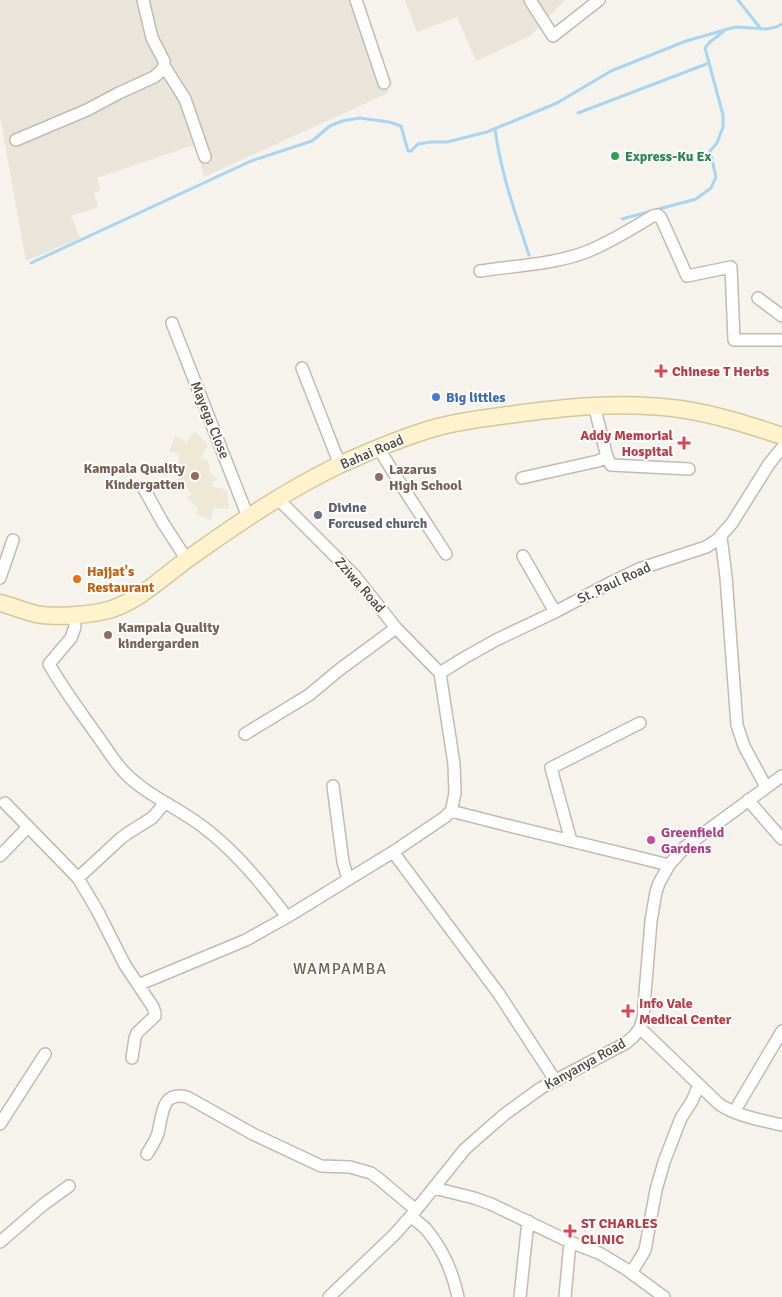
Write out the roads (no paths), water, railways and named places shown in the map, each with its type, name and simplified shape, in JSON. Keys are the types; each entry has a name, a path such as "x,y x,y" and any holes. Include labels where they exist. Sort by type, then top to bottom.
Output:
{"street":[{"path":"143,0 152,38 164,61 164,66 185,99 205,157"},
{"path":"356,0 384,83"},
{"path":"530,0 554,36 599,0"},
{"path":"16,140 87,110 154,77 164,66"},
{"path":"480,271 566,258 603,245 653,216 658,215 688,276 731,267 734,340 782,340"},
{"path":"758,298 782,316"},
{"name":"Mayega Close","path":"172,323 248,517"},
{"path":"302,368 340,465"},
{"name":"Bahai Road","path":"0,603 38,614 74,615 112,609 152,588 186,560 277,498 340,465 407,437 438,427 555,408 636,405 716,415 782,436"},
{"path":"594,406 607,457 611,465 688,469"},
{"path":"379,448 446,554"},
{"name":"St. Paul Road","path":"440,673 496,640 639,569 706,547 720,537 732,523 768,464 782,448"},
{"path":"522,478 598,461 607,457"},
{"path":"143,487 186,560"},
{"name":"Zziwa Road","path":"277,498 355,576 396,628 440,673"},
{"path":"720,537 726,577 737,725 744,746 766,787"},
{"path":"0,578 13,540"},
{"path":"523,556 555,612"},
{"path":"74,615 75,627 71,638 49,664 109,754 134,781 208,830 240,860 287,917"},
{"path":"245,734 309,695 339,670 396,628"},
{"path":"138,985 246,940 393,852 451,811 455,793 454,764 440,673"},
{"path":"571,841 551,768 640,723"},
{"name":"Kanyanya Road","path":"329,1297 394,1235 465,1149 482,1134 523,1100 555,1080 626,1043 634,1036 640,1028 645,1010 656,892 669,865 685,847 782,776"},
{"path":"333,786 348,879"},
{"path":"748,800 782,840"},
{"path":"4,803 78,878 97,910 125,965 153,1007 154,1016 137,1033 132,1058"},
{"path":"78,878 120,839 152,818 166,803"},
{"path":"451,811 669,865"},
{"path":"0,856 28,827"},
{"path":"393,852 500,994 555,1080"},
{"path":"640,1028 726,1109 782,1125"},
{"path":"734,1112 782,1030"},
{"path":"0,1124 45,1054"},
{"path":"631,1273 644,1250 656,1190 670,1145 699,1085"},
{"path":"147,1154 157,1136 164,1107 168,1099 180,1095 187,1097 253,1134 321,1166 350,1167 370,1173 414,1213 435,1241 444,1257 458,1297"},
{"path":"0,1242 44,1204 69,1186"},
{"path":"434,1188 482,1201 570,1242 600,1253 664,1297"},
{"path":"520,1297 528,1221"},
{"path":"565,1297 570,1242"}],"waterway":[{"path":"738,0 761,29"},
{"path":"31,263 251,161 312,141 330,126 342,121 360,118 389,122 401,126 408,151 411,151 418,144 447,142 487,132 557,103 611,71 686,41 736,27 766,29 782,24"},
{"path":"622,219 696,199 711,188 716,177 710,151 717,143 723,127 723,115 705,48 724,31"},
{"path":"578,113 709,63"},
{"path":"495,129 505,177 529,255"}],"place":[{"name":"Express-Ku Ex","path":"615,156"},
{"name":"Chinese T Herbs","path":"661,371"},
{"name":"Big littles","path":"436,397"},
{"name":"Addy Memorial Hospital","path":"684,443"},
{"name":"Kampala Quality Kindergatten","path":"195,476"},
{"name":"Lazarus High School","path":"379,477"},
{"name":"Divine Forcused church","path":"318,515"},
{"name":"Hajjat's Restaurant","path":"77,579"},
{"name":"Kampala Quality kindergarden","path":"108,635"},
{"name":"Greenfield Gardens","path":"651,840"},
{"name":"Info Vale Medical Center","path":"628,1011"},
{"name":"ST CHARLES CLINIC","path":"570,1231"}],"district":[{"name":"WAMPAMBA","path":"340,969"}]}
